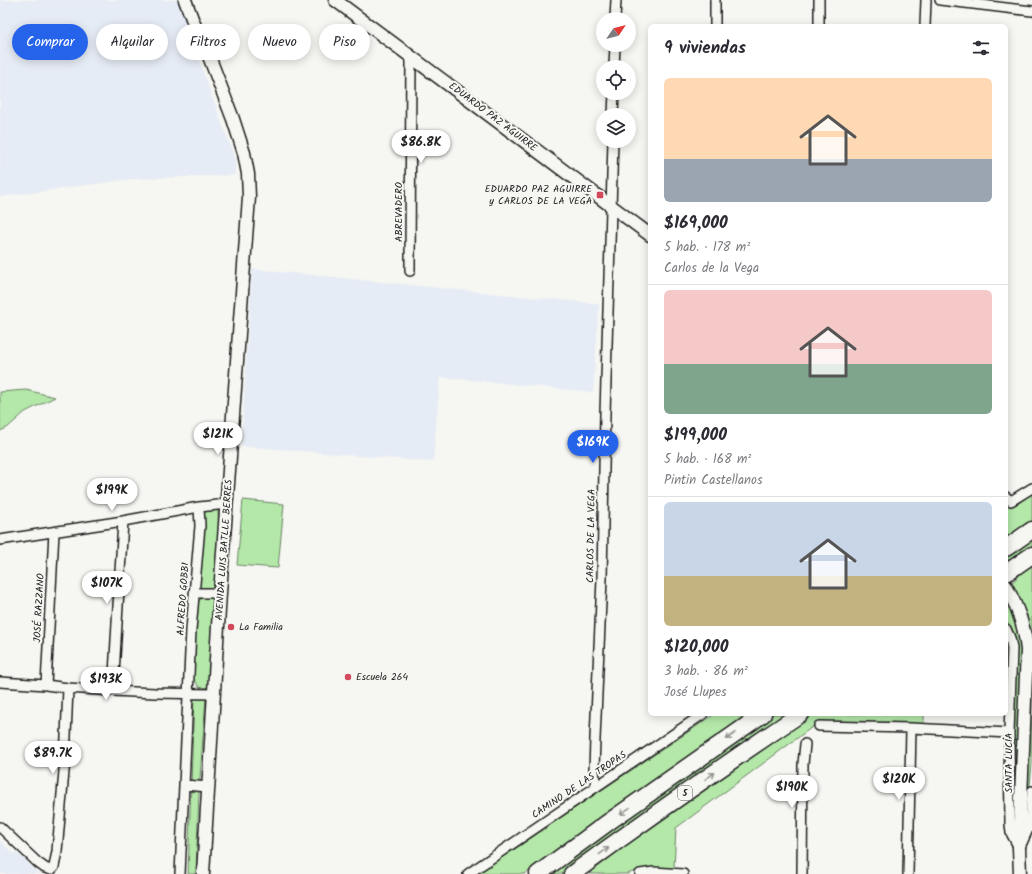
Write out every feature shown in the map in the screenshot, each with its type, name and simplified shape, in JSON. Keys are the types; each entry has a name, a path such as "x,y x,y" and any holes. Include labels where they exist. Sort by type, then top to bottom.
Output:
{"highway":[{"path":"1008,547 1032,530"},
{"path":"1011,569 1032,555"},
{"name":"5","path":"538,874 616,817 760,716"},
{"name":"5","path":"572,874 678,798 797,716"}],"main road":[{"name":"AVENIDA LUIS BATLLE BERRES","path":"185,0 194,24"},
{"name":"AVENIDA LUIS BATLLE BERRES","path":"192,0 200,24"},
{"name":"EDUARDO PAZ AGUIRRE","path":"336,0 648,234"},
{"name":"AVENIDA LUIS BATLLE BERRES","path":"203,874 220,593 249,197 248,174 242,148 233,118 211,60"},
{"path":"1008,590 1020,617 1026,637 1027,650 1019,854"},
{"name":"SANTA LUCÍA","path":"1015,874 1019,854"},
{"name":"SANTA LUCÍA","path":"1019,854 1020,874"}],"street":[{"path":"615,12 616,0"},
{"path":"715,0 715,24"},
{"path":"819,0 819,24"},
{"path":"925,24 926,0"},
{"path":"940,0 1032,11"},
{"name":"ABREVADERO","path":"410,271 411,57"},
{"name":"CARLOS DE LA VEGA","path":"596,787 594,770 602,579 612,148"},
{"path":"1009,499 1032,488"},
{"path":"0,540 123,521 200,507 227,504"},
{"name":"ALFREDO GOBBI","path":"180,874 192,630 200,526 200,507"},
{"path":"113,691 123,521"},
{"name":"JOSÉ RAZZANO","path":"46,685 54,532"},
{"path":"195,593 220,593"},
{"name":"SANTA LUCÍA","path":"1008,634 1012,648 1009,733 1010,824 1011,833 1019,854"},
{"path":"0,685 46,685 113,691 214,694"},
{"path":"0,827 38,863 51,870 54,867 57,851 65,760 68,688"},
{"name":"CAMINO DE LAS TROPAS","path":"468,874 700,716"},
{"path":"819,726 911,728 1009,733"},
{"path":"908,874 911,728"},
{"path":"802,874 803,764 805,744"},
{"path":"185,785 208,787"},
{"name":"SANTA LUCÍA","path":"1019,854 1030,824 1032,791"},
{"path":"640,874 654,872 683,874"}],"shaded area":[{"path":"0,0 177,0 186,24 176,24 176,60 199,60 235,159 235,175 131,179 0,197"},
{"path":"252,269 599,304 593,392 440,377 433,462 241,446"},
{"path":"0,841 14,854 16,852 40,874 0,874"}],"green space":[{"path":"26,390 55,397 25,412 7,428 0,431 0,392"},
{"path":"1032,493 1032,524 1008,538 1008,505 1011,506 1019,503"},
{"path":"243,500 284,504 278,568 237,565"},
{"path":"218,509 219,548 215,588 206,589 198,586 203,513 205,510"},
{"path":"1032,537 1032,549 1011,563 1008,559 1008,555"},
{"path":"1032,565 1032,764 1026,829 1031,638 1027,615 1011,583 1019,576 1020,572"},
{"path":"213,597 213,600 209,687 203,688 199,687 192,677 197,603 202,598"},
{"path":"1008,598 1022,639 1014,827 1013,637 1008,625"},
{"path":"206,697 199,791 196,874 188,874 194,698"},
{"path":"712,716 748,716 525,874 476,874"},
{"path":"768,716 788,716 662,803 563,874 544,874 701,761"},
{"path":"811,716 924,716 924,724 819,722 676,828 674,868 669,870 653,868 638,870 627,874 589,874 617,852"}],"place":[{"name":"EDUARDO PAZ AGUIRRE y CARLOS DE LA VEGA","path":"600,195"},
{"name":"La Familia","path":"231,627"},
{"name":"Escuela 264","path":"348,677"}]}
